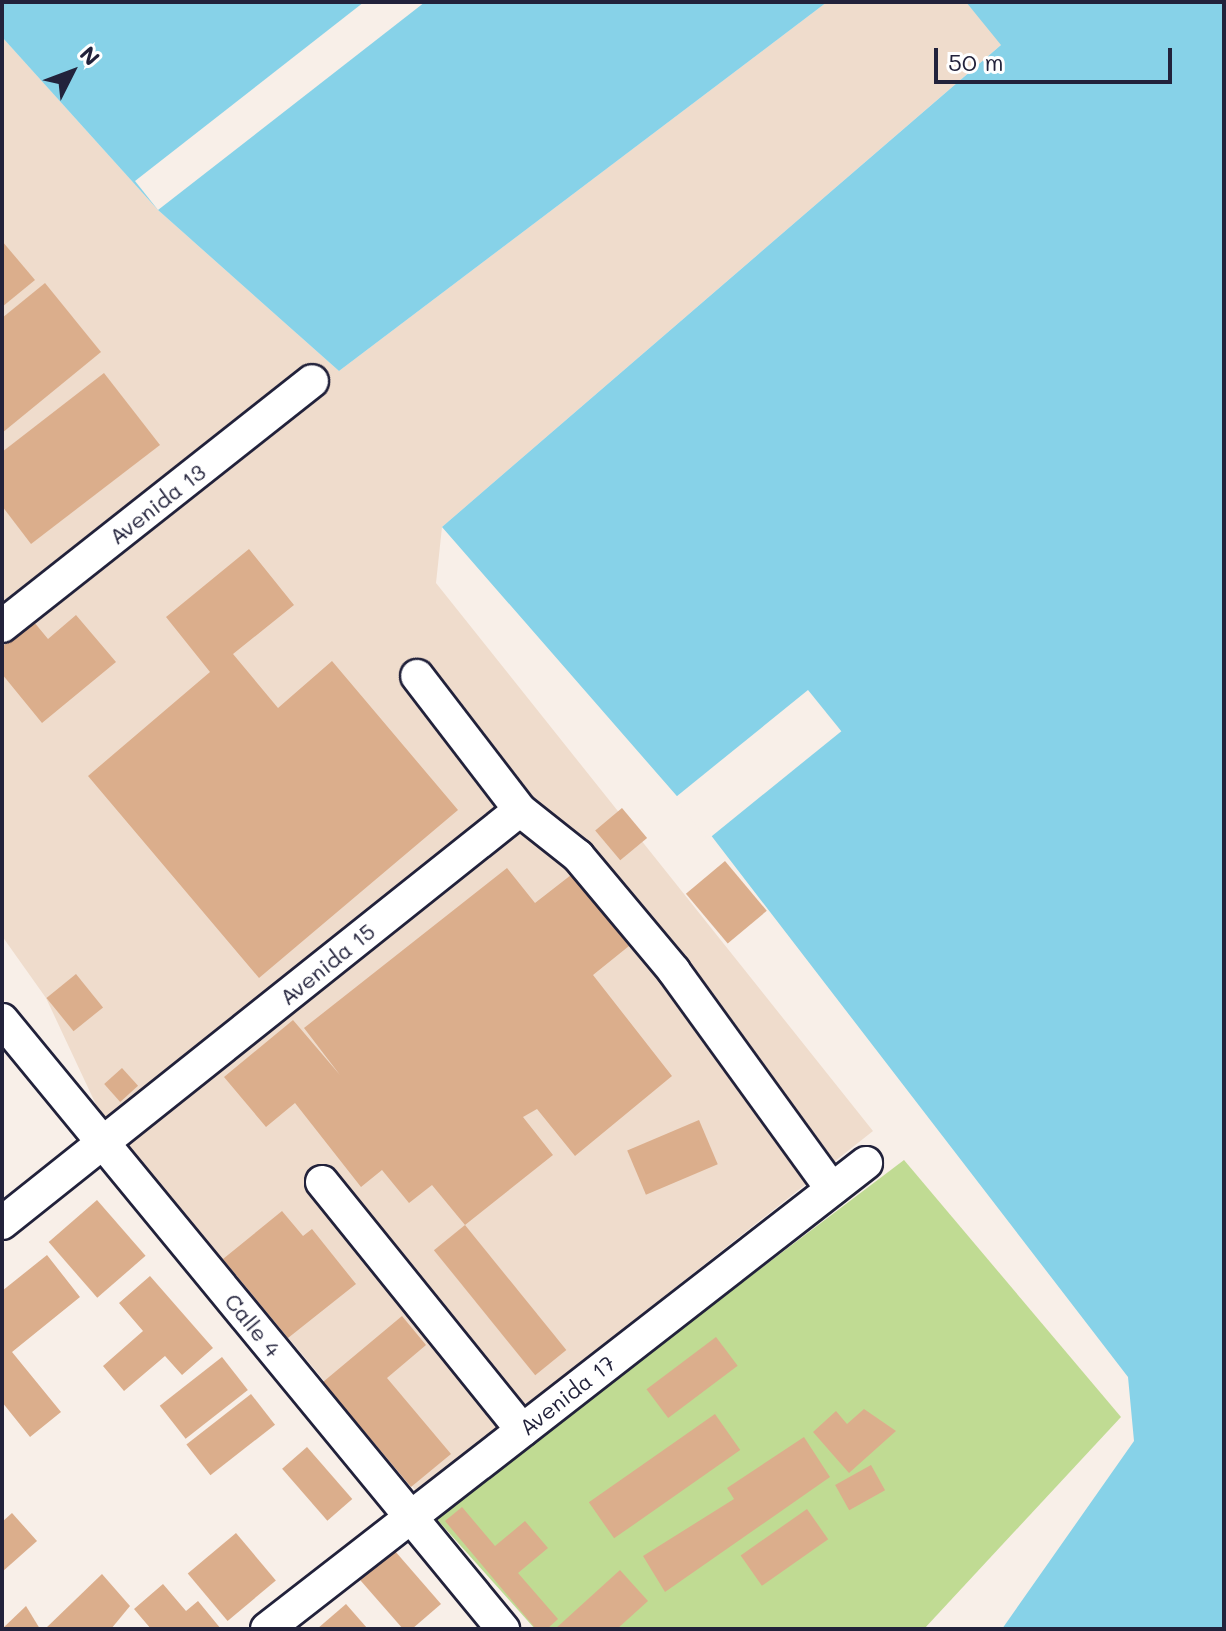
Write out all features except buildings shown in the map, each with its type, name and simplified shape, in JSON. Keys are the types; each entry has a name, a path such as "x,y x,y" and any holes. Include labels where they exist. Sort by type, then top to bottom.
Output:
{"street":[{"name":"Avenida 13","path":"2,626 312,381"},
{"path":"417,676 520,810 578,856 674,971 832,1189"},
{"name":"Avenida 15","path":"2,1223 520,810"},
{"name":"Calle 4","path":"2,1020 503,1629"},
{"name":"Avenida 17","path":"267,1629 866,1163"},
{"path":"322,1182 522,1430"}],"shaded area":[{"path":"827,2 966,2 1002,44 442,527 436,583 873,1131 417,1492 99,1111 46,998 2,936 2,37 158,210 339,371"}],"green space":[{"path":"904,1160 1121,1417 924,1629 535,1629 434,1516"}],"water":[{"path":"2,2 827,2 339,371 158,210 2,37"},
{"path":"966,2 1224,2 1224,1629 1002,1629 1134,1441 1128,1377 710,834 442,527 1001,45"}],"pier":[{"path":"364,2 425,2 158,210 135,181"},
{"path":"808,690 841,731 708,839 674,798"}]}
